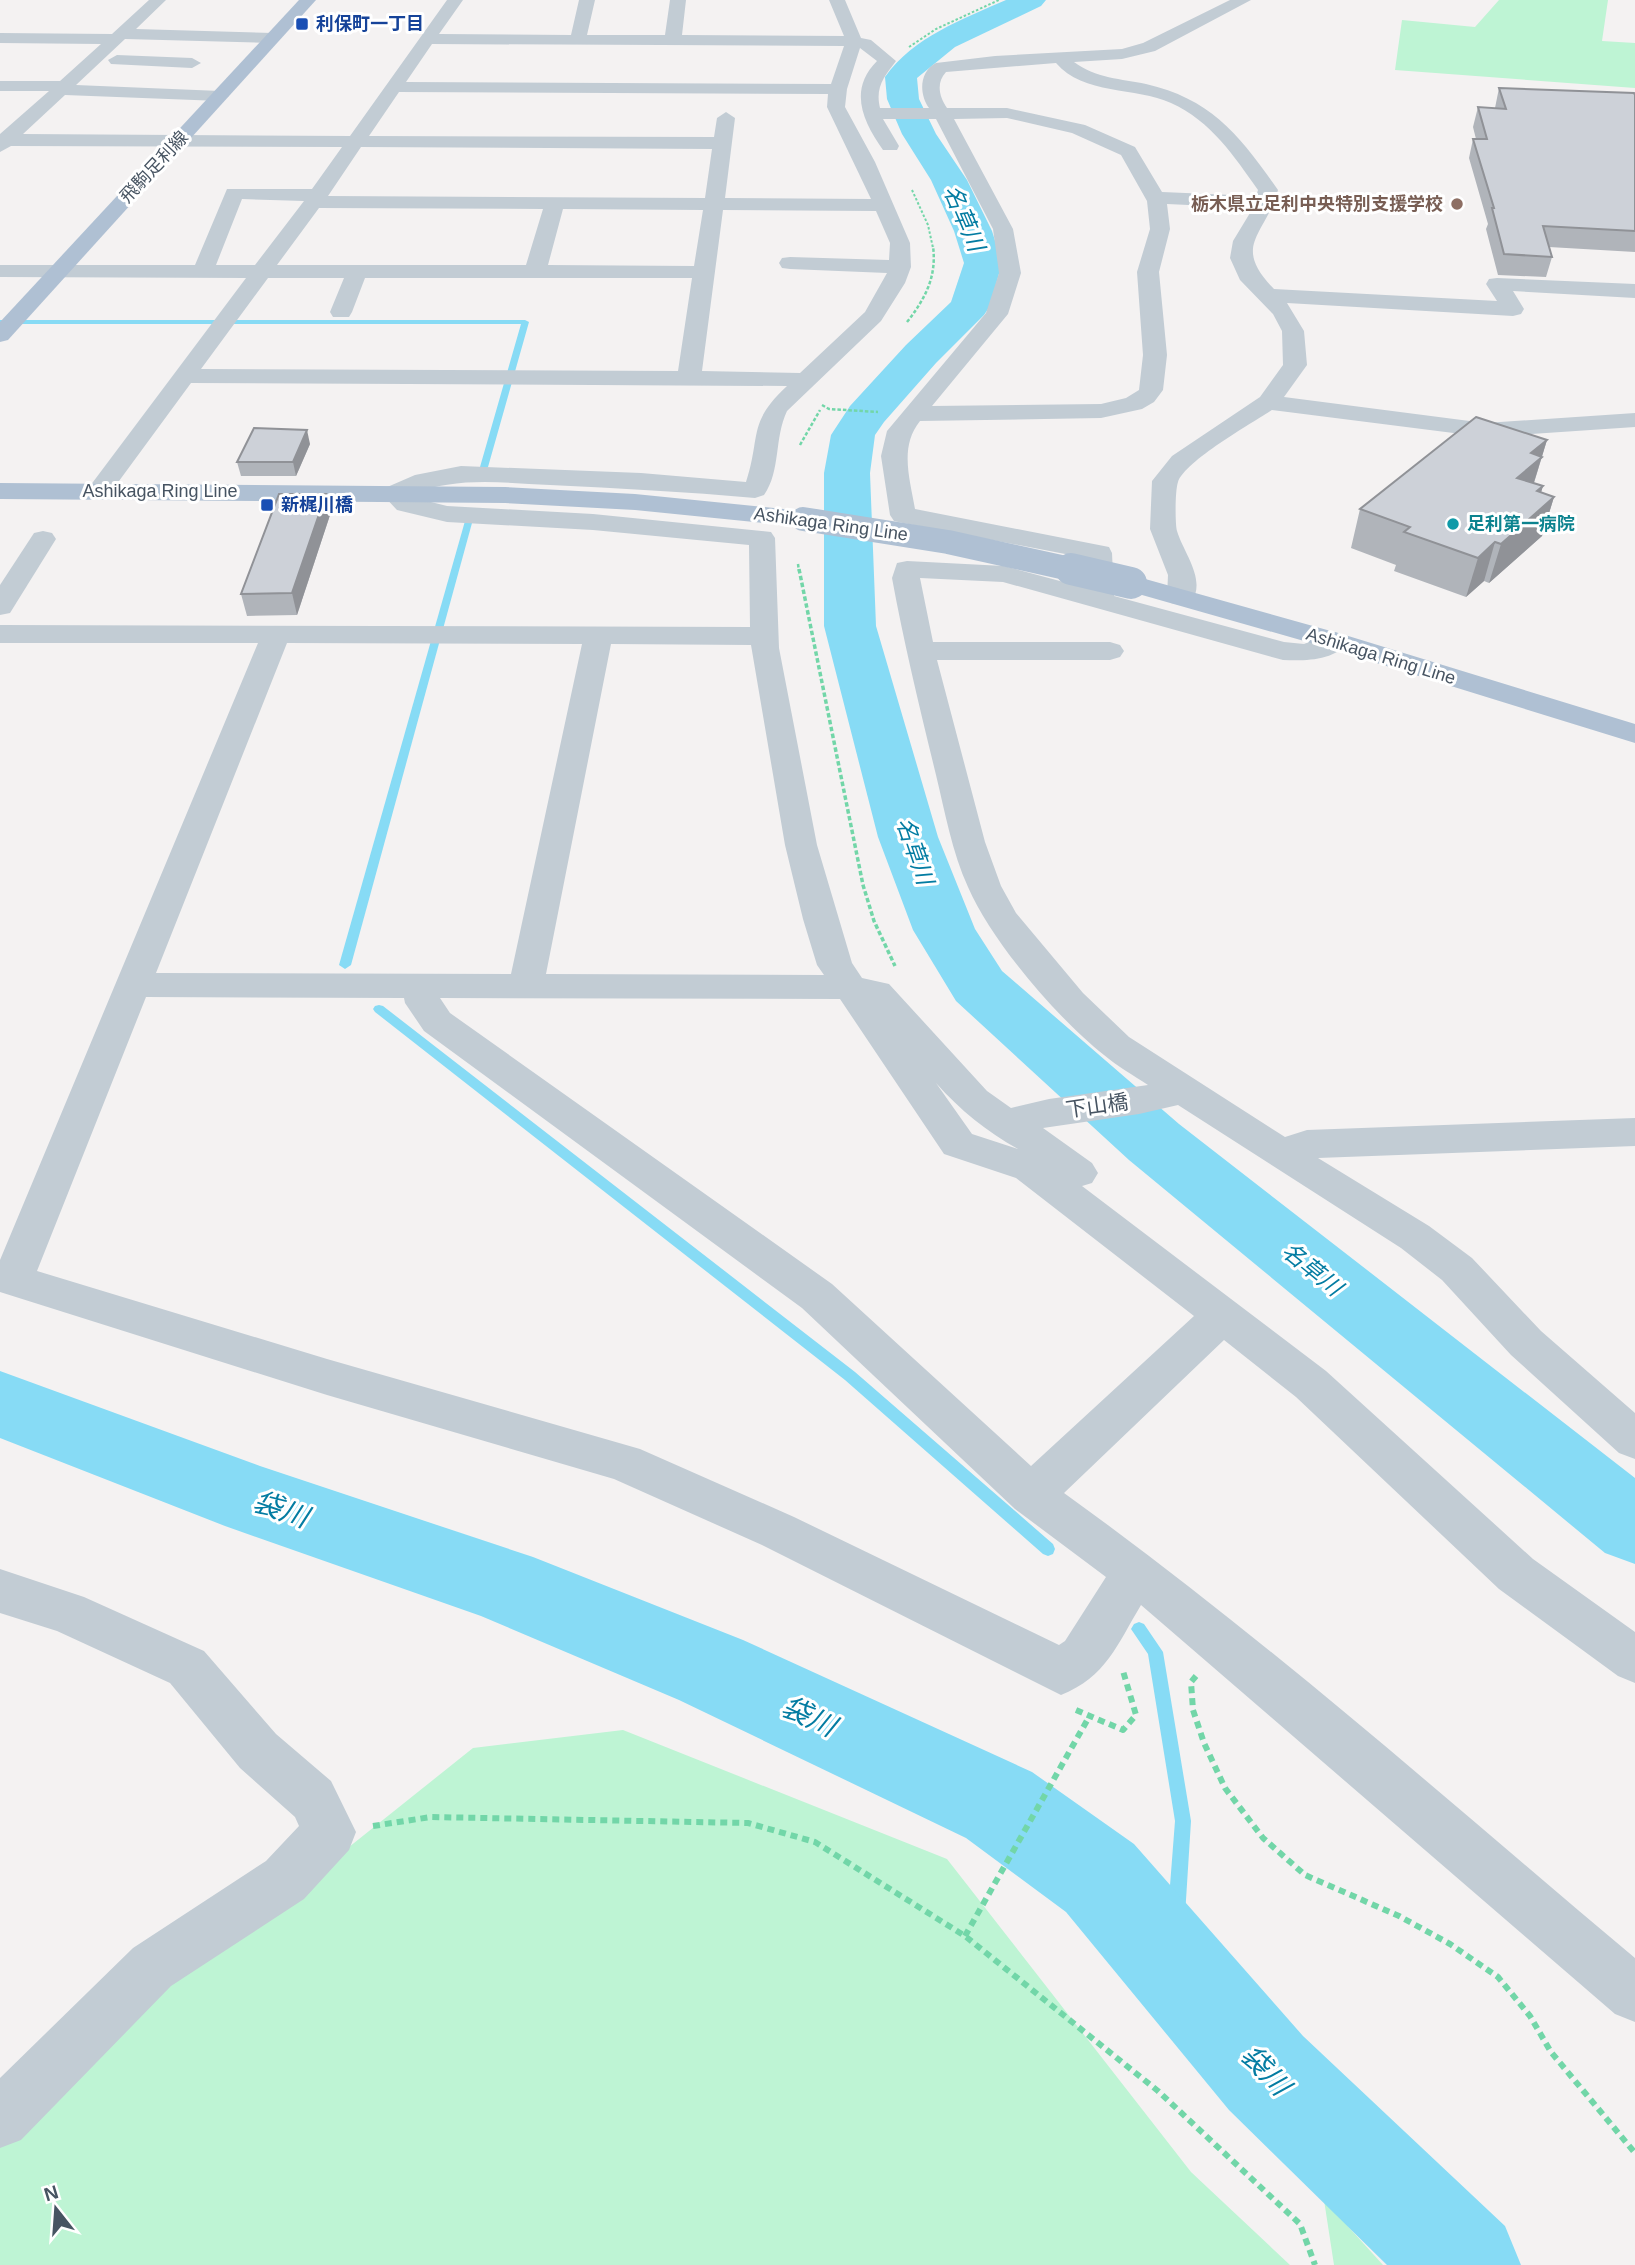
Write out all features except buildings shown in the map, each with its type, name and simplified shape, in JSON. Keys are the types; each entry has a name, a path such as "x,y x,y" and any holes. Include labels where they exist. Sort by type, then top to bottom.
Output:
{"main road":[{"name":"飛駒足利線","path":"0,334 308,0"},
{"name":"Ashikaga Ring Line","path":"0,491 394,493 635,502 803,519 948,542 1131,583 1335,641 1635,734"}],"street":[{"path":"2,142 158,0"},
{"path":"99,491 316,198 456,0"},
{"path":"578,39 587,0"},
{"path":"673,40 678,0"},
{"path":"837,0 854,41 838,89 836,107 900,243 900,267 884,303 873,316 804,381 769,420 762,450 762,478 755,490 616,479 461,474 424,480 394,493 406,505 447,514 593,522 762,538 764,636 801,845 831,953 849,987 958,1144 1030,1168 1223,1315 1311,1384 1516,1574 1635,1660"},
{"path":"1100,598 1099,553 903,515 894,456 899,431 997,314 1010,273 1003,229 931,98 930,90 936,70 1007,60 1122,54 1149,47 1243,0"},
{"path":"0,38 273,38"},
{"path":"430,39 578,39 607,46 673,40 854,41 866,44 887,61 879,68 867,95 890,146"},
{"path":"94,59 192,63"},
{"path":"1065,59 1069,68 1086,75 1158,92 1206,114 1222,127 1268,190 1265,202 1243,241 1241,258 1248,275 1283,311 1293,331 1295,365 1268,402 1181,461 1165,481 1163,530 1182,575 1184,587 1181,597"},
{"path":"995,77 1009,64 1007,60"},
{"path":"395,87 596,82 732,89 838,89"},
{"path":"0,86 220,96"},
{"path":"689,378 732,89"},
{"path":"877,114 939,112 977,104 1078,129 1123,147 1138,165 1155,198 1160,229 1147,272 1155,355 1151,390 1146,397 1134,404 1101,411 914,414"},
{"path":"2,142 722,143"},
{"path":"631,204 643,143"},
{"path":"203,271 234,193 316,198 555,203 884,205"},
{"path":"1155,198 1265,202"},
{"path":"535,272 555,203"},
{"path":"799,204 800,226"},
{"path":"790,263 900,267"},
{"path":"0,271 705,272"},
{"path":"341,312 357,272"},
{"path":"1268,295 1513,309 1497,284 1635,291"},
{"path":"183,376 782,378 804,381"},
{"path":"1268,402 1485,429 1635,421"},
{"path":"0,607 43,539"},
{"path":"1335,641 1308,653 1283,651 1100,598 1004,574 907,569 906,578 920,651 969,842 984,886 1001,918 1028,953 1070,1002 1116,1046 1173,1093 1283,1154 1415,1237 1457,1269 1527,1343 1635,1440"},
{"path":"0,634 764,636"},
{"path":"276,634 133,985 6,1278 327,1377 624,1463 778,1531 1020,1649 1061,1672 1082,1657 1136,1572"},
{"path":"526,986 598,635"},
{"path":"920,651 1110,651"},
{"path":"133,985 849,987 876,993 974,1101 1019,1119 1044,1146 1162,1239 1179,1282"},
{"path":"421,986 423,1003 437,1022 817,1296 1031,1495 1136,1572 1224,1644 1635,1994"},
{"name":"下山橋","path":"1019,1119 1173,1093"},
{"path":"1283,1154 1307,1144 1635,1132"},
{"path":"1031,1495 1223,1315"},
{"path":"0,1591 67,1612 187,1667 258,1751 313,1799 330,1832 285,1880 152,1967 0,2119"}],"path":[{"path":"887,61 936,29 999,0"},
{"path":"822,406 829,409 878,412"},
{"path":"797,558 863,885 874,921 901,975"},
{"path":"1067,1706 1123,1730 1136,1715 1120,1658 1098,1633"},
{"path":"1224,1644 1191,1682 1193,1710 1225,1788 1263,1838 1305,1875 1409,1922 1450,1944 1498,1977 1530,2016 1551,2052 1635,2153"},
{"path":"965,1936 1086,1727 1089,1717"},
{"path":"330,1832 431,1817 748,1823 815,1842 965,1936 1158,2091 1300,2224 1315,2265"}],"green space":[{"path":"1499,0 1608,0 1602,41 1635,43 1635,88 1395,70 1402,20 1475,27"},
{"path":"623,1730 947,1859 1191,2172 1290,2265 0,2265 0,2143 175,1979 339,1855 473,1748"},
{"path":"1324,2200 1383,2265 1334,2265"}],"waterway":[{"name":"名草川","path":"1031,0 944,41 928,51 901,77 903,99 919,134 949,180 973,231 983,263 970,306 921,354 866,415 853,435 847,473 850,626 908,837 944,930 979,986 1154,1142 1635,1527"},
{"path":"0,322 525,322 484,467"},
{"path":"345,965 468,523"},
{"path":"379,1009 850,1376 1048,1549"},
{"name":"袋川","path":"0,1404 254,1500 502,1585 711,1670 999,1805 1100,1878 1266,2073 1466,2265"},
{"path":"1139,1629 1155,1652 1183,1821 1173,1963"}],"place":[{"name":"利保町一丁目","path":"302,24"},
{"name":"栃木県立足利中央特別支援学校","path":"1457,204"},
{"name":"新梶川橋","path":"267,505"},
{"name":"足利第一病院","path":"1453,524"}]}
